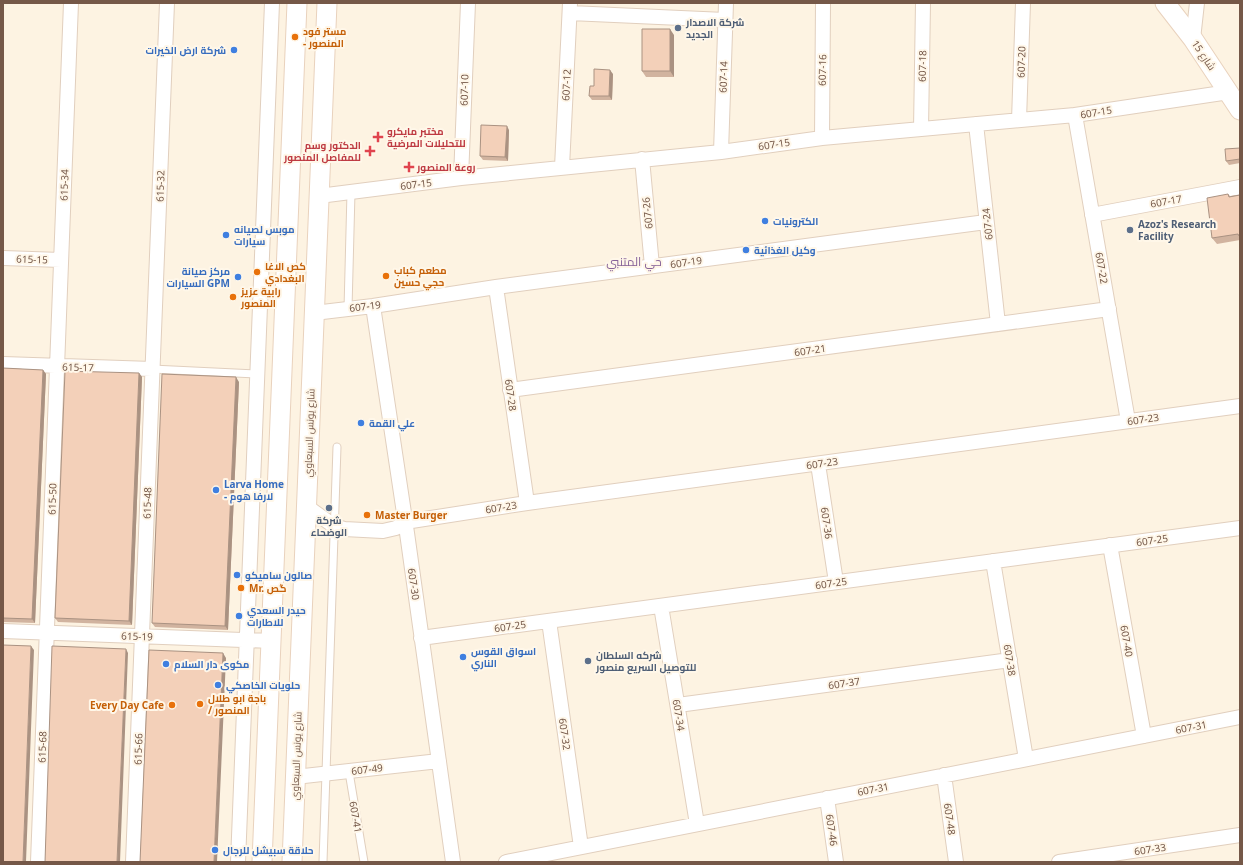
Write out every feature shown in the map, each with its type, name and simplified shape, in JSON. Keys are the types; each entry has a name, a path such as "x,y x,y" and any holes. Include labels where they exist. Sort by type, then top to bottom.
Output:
{"main road":[{"path":"262,862 297,3"},
{"name":"شارع يونس السبعاوي","path":"292,862 327,3"},
{"name":"شارع 15","path":"1165,3 1193,40 1240,110"},
{"path":"276,506 306,506"}],"street":[{"name":"615-34","path":"56,366 71,3"},
{"name":"615-32","path":"152,369 167,3"},
{"path":"238,862 272,3"},
{"name":"607-10","path":"461,178 468,3"},
{"name":"607-14","path":"721,152 726,3"},
{"name":"607-16","path":"822,138 823,3"},
{"name":"607-18","path":"921,128 923,3"},
{"name":"607-20","path":"1019,120 1023,3"},
{"path":"1193,40 1197,3"},
{"path":"570,8 725,20"},
{"name":"607-12","path":"562,167 570,8"},
{"name":"607-15","path":"319,196 461,178 721,152 822,138 1075,115 1228,92"},
{"name":"607-22","path":"1075,115 1128,421"},
{"name":"607-24","path":"976,124 998,324"},
{"name":"607-26","path":"642,159 652,266"},
{"name":"607-17","path":"1092,215 1240,188"},
{"name":"607-19","path":"314,313 373,306 496,287 986,222"},
{"name":"615-15","path":"3,258 61,260"},
{"name":"607-28","path":"496,287 527,503"},
{"name":"607-30","path":"373,306 453,862"},
{"name":"607-21","path":"510,390 1109,309"},
{"name":"615-17","path":"3,364 152,369"},
{"name":"615-50","path":"47,632 56,366"},
{"name":"615-48","path":"142,636 152,369"},
{"name":"607-23","path":"334,526 351,530 383,531 396,528 405,522 527,503 1240,406"},
{"name":"607-36","path":"818,464 836,582"},
{"path":"306,506 334,526"},
{"name":"607-25","path":"421,638 1240,528"},
{"name":"607-40","path":"1110,545 1144,736"},
{"name":"607-38","path":"993,561 1026,759"},
{"name":"607-34","path":"661,606 697,824"},
{"name":"607-32","path":"549,621 581,847"},
{"name":"615-19","path":"3,631 271,641"},
{"name":"615-68","path":"38,862 47,632"},
{"name":"615-66","path":"133,862 142,636"},
{"name":"607-37","path":"678,705 1010,660"},
{"name":"607-31","path":"506,862 1240,717"},
{"name":"607-49","path":"295,777 439,761"},
{"name":"607-48","path":"944,775 956,862"},
{"name":"607-46","path":"827,798 836,862"},
{"name":"607-33","path":"1059,862 1240,835"}],"lane":[{"path":"348,309 352,192"},
{"path":"152,369 257,374"},
{"path":"323,862 337,447"},
{"name":"607-41","path":"349,772 364,862"}],"building":[{"path":"642,29 670,29 670,71 642,71"},
{"path":"594,69 610,70 609,96 589,96 590,86 594,86"},
{"path":"481,125 507,126 505,157 480,156"},
{"path":"1240,148 1240,159 1226,161 1225,149"},
{"path":"1228,194 1229,197 1240,195 1240,235 1239,236 1238,234 1212,238 1207,198"},
{"path":"3,368 43,370 32,619 3,618"},
{"path":"65,371 139,373 129,621 55,618"},
{"path":"162,374 236,377 225,626 152,623"},
{"path":"3,645 31,646 23,862 3,862"},
{"path":"52,646 126,649 117,862 45,862"},
{"path":"149,650 223,653 214,862 140,862"}],"place":[{"name":"شركة الاصدار الجديد","path":"678,28"},
{"name":"مستر فود - المنصور","path":"295,37"},
{"name":"شركة ارض الخيرات","path":"234,50"},
{"name":"مختبر مايكرو للتحليلات المرضية","path":"378,137"},
{"name":"الدكتور وسم للمفاصل المنصور","path":"370,151"},
{"name":"روعة المنصور","path":"409,167"},
{"name":"الكترونيات","path":"765,221"},
{"name":"Azoz's Research Facility","path":"1130,230"},
{"name":"موبس لصيانه سيارات","path":"226,235"},
{"name":"وكيل الغذائية","path":"746,250"},
{"name":"كص الاغا البغدادي","path":"257,272"},
{"name":"مطعم كباب حجي حسين","path":"386,276"},
{"name":"مركز صيانة السيارات GPM","path":"238,277"},
{"name":"رابية عزيز المنصور","path":"233,297"},
{"name":"علي القمة","path":"361,423"},
{"name":"Larva Home - لارفا هوم","path":"216,490"},
{"name":"شركة الوضحاء","path":"329,508"},
{"name":"Master Burger","path":"367,515"},
{"name":"صالون ساميكو","path":"237,575"},
{"name":"Mr. گص","path":"241,588"},
{"name":"حيدر السعدي للاطارات","path":"239,616"},
{"name":"اسواق القوس الناري","path":"463,657"},
{"name":"شركه السلطان للتوصيل السريع منصور","path":"588,661"},
{"name":"مكوى دار السلام","path":"166,664"},
{"name":"حلويات الخاصكي","path":"218,685"},
{"name":"باجة ابو طلال / المنصور","path":"200,704"},
{"name":"Every Day Cafe","path":"172,705"},
{"name":"حلاقة سبيشل للرجال","path":"215,850"}],"district":[{"name":"حي المتنبي","path":"634,262"}]}
